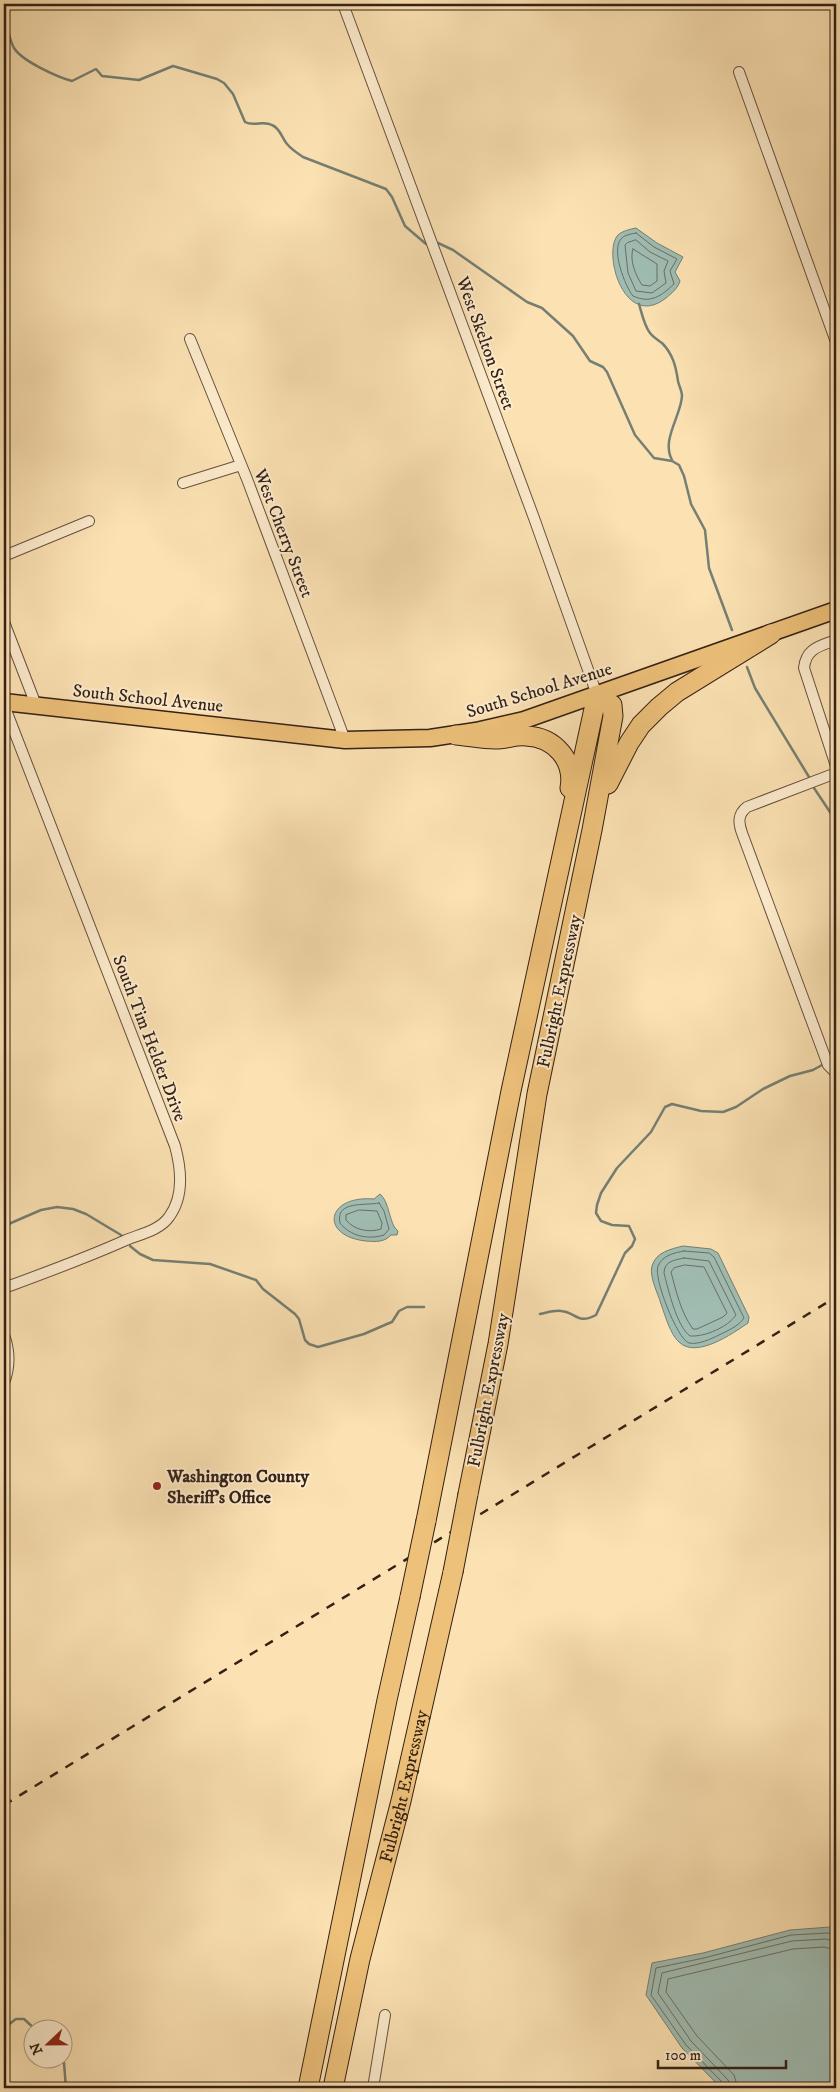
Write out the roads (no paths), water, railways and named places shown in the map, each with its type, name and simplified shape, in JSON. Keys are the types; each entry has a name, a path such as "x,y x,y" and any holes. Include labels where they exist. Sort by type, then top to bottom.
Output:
{"highway":[{"path":"592,830 613,771 629,743 648,717 677,692 771,634"},
{"name":"Fulbright Expressway","path":"333,2088 360,1959 401,1801 453,1572 498,1344 537,1094 592,830 613,716 612,705 597,695"},
{"path":"553,892 597,695"},
{"path":"456,735 487,739 534,737 549,742 565,757 571,773 571,784 553,892"},
{"name":"Fulbright Expressway","path":"308,2088 426,1521 468,1304 553,892"},
{"path":"302,2088 318,2042"}],"main road":[{"name":"South School Avenue","path":"4,704 36,705 345,740 406,740 456,735 515,722 597,695 836,610"}],"street":[{"name":"West Skelton Street","path":"343,4 534,518 597,695"},
{"path":"739,72 836,342"},
{"name":"West Cherry Street","path":"190,339 241,465 345,740"},
{"path":"183,483 241,465"},
{"path":"4,556 89,521"},
{"path":"4,622 36,705"},
{"path":"836,640 815,647 808,653 804,668 836,766"},
{"name":"South Tim Helder Drive","path":"4,704 175,1146 180,1174 177,1202 174,1210 163,1224 81,1260 4,1288"},
{"path":"835,1072 828,1065 742,833 739,818 742,811 747,807 836,772"},
{"path":"4,1335 9,1358 4,1383"},
{"path":"373,2088 385,2014"}],"water":[{"path":"636,228 657,243 683,257 675,272 680,281 678,286 666,298 651,305 639,304 628,297 620,285 615,271 614,244 618,235 624,231"},
{"path":"380,1194 386,1202 393,1224 398,1231 397,1235 391,1235 380,1241 366,1241 351,1238 341,1232 335,1224 334,1217 338,1209 346,1203 358,1199 374,1199"},
{"path":"683,1246 711,1249 718,1253 749,1317 748,1323 724,1338 695,1348 686,1347 673,1334 651,1270 654,1261 660,1254"},
{"path":"830,1927 836,1933 836,2088 721,2088 682,2048 646,1995 652,1963 703,1953 790,1930"}],"waterway":[{"path":"4,22 12,45 18,53 40,68 72,81 96,69 102,76 139,80 173,66 217,79 224,83 233,94 245,122 252,124 265,123 275,126 285,142 303,157 386,189 392,197 405,226 426,244"},
{"path":"438,243 453,250 527,302 542,308 573,336 590,361 603,367 607,372 635,435 654,458 672,461 679,465 684,476 691,504 705,530 709,568 732,630"},
{"path":"639,304 648,330 666,347 671,356 682,392 681,404 670,436 669,452 672,460"},
{"path":"747,667 755,688 809,777"},
{"path":"814,788 836,821"},
{"path":"540,1314 561,1311 585,1319 596,1315 625,1253 632,1246 635,1239 629,1226 612,1225 601,1221 596,1213 597,1205 601,1193 617,1168 651,1132 665,1107 672,1104 701,1111 723,1112 736,1107 763,1089 790,1076 813,1070 822,1065"},
{"path":"4,1226 41,1210 57,1207 73,1209 86,1214 121,1235"},
{"path":"130,1246 140,1254 153,1260 210,1264 256,1280 263,1289 295,1314 299,1319 305,1340 309,1344 318,1347 364,1334 392,1322 399,1311 407,1307 424,1307"},
{"path":"4,2028 16,2019 25,2020"},
{"path":"65,2070 66,2088"}],"railway":[{"path":"4,1805 836,1297"}],"place":[{"name":"Washington County Sheriff's Office","path":"157,1486"}]}
